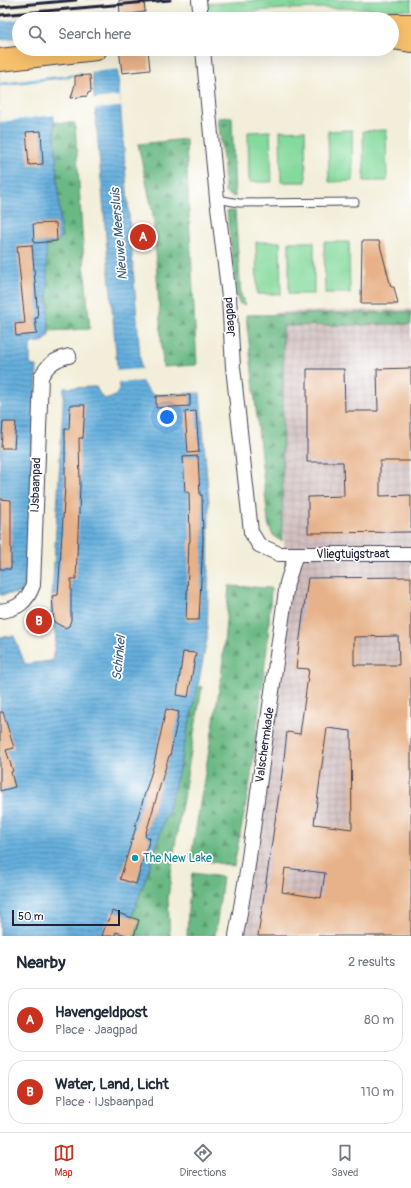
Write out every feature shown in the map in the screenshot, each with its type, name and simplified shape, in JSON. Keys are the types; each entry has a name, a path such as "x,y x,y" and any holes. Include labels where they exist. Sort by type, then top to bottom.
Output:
{"highway":[{"path":"399,25 411,25"},
{"path":"399,39 411,41"},
{"path":"0,60 35,56"}],"street":[{"path":"199,0 200,12"},
{"name":"Jaagpad","path":"205,56 217,199 229,297 233,367 250,532 259,545 278,554 296,554"},
{"name":"IJsbaanpad","path":"0,611 16,607 23,602 29,595 33,585 41,378 44,370 50,364 60,358 68,356"},
{"name":"Vliegtuigstraat","path":"296,554 411,554"},
{"name":"Valschermkade","path":"236,936 247,872 287,583 296,554"}],"lane":[{"path":"217,199 239,203 355,202"}],"shaded area":[{"path":"411,309 411,936 241,936 287,600 273,312"}],"green space":[{"path":"266,0 411,0 411,10 330,8 245,12 206,12 205,4"},
{"path":"232,117 235,197 225,193 224,168 218,118"},
{"path":"53,122 75,123 90,329 49,331 46,244 56,243 61,236"},
{"path":"305,130 306,182 281,182 280,131"},
{"path":"352,130 353,181 329,182 328,131"},
{"path":"386,130 387,181 364,181 363,131"},
{"path":"270,131 272,182 249,182 248,132"},
{"path":"186,139 197,365 163,367 153,214 138,144"},
{"path":"227,211 235,211 241,295 246,305 240,304 237,299"},
{"path":"256,242 280,242 281,294 257,294"},
{"path":"289,242 314,242 314,294 289,294"},
{"path":"324,242 349,242 350,293 325,293"},
{"path":"411,312 411,324 283,326 282,541 273,535 270,530 268,519 246,315"},
{"path":"229,586 271,588 268,640 251,777 234,866 191,858 221,678"},
{"path":"198,686 202,687 173,857 168,899 170,936 125,936 174,790"},
{"path":"192,873 223,877 215,936 187,936"}],"water":[{"path":"0,0 74,0 75,12 12,12 12,56 80,56 82,74 70,76 74,101 53,103 61,236 57,241 46,244 49,334 44,341 32,343 30,346 30,363 32,366 37,366 29,551 25,586 21,593 0,595"},
{"path":"84,0 112,0 113,12 85,12"},
{"path":"91,56 117,56 142,383 153,395 200,393 209,504 207,639 198,686 174,790 125,936 0,936 0,637 14,636 25,664 52,661 56,638 51,617 64,388 96,387 101,396 106,399 112,398 119,389"}],"pier":[{"path":"76,0 78,12 12,12 12,20 0,21 0,1"},
{"path":"82,0 114,0 114,11 84,12"},
{"path":"12,39 12,56 82,56 84,73 0,83 0,40"},
{"path":"89,56 118,56 119,69 90,72"},
{"path":"83,76 72,78 75,102 55,105 55,115 0,122 0,86"},
{"path":"120,96 121,107 94,109 93,99"},
{"path":"142,369 143,381 117,383 116,371"}],"building":[{"path":"119,0 144,0 145,12 120,12"},
{"path":"120,56 149,56 150,70 122,73"},
{"path":"90,75 91,92 88,93 87,96 71,98 75,84 75,76"},
{"path":"41,131 43,164 29,165 26,132"},
{"path":"56,223 57,241 34,243 33,224"},
{"path":"148,225 148,246 133,238"},
{"path":"362,241 379,241 391,287 394,287 398,304 361,304"},
{"path":"32,245 38,318 35,318 37,334 16,336 15,324 25,323 17,246"},
{"path":"411,368 411,461 380,461 380,496 411,495 411,532 308,533 308,497 344,496 343,462 307,462 307,369 344,369 345,411 378,411 377,369"},
{"path":"190,395 190,406 156,408 156,396"},
{"path":"70,405 85,405 83,438 79,438 80,487 76,579 71,579 71,620 69,626 65,628 54,622 52,596 58,595 65,487 65,429 69,429"},
{"path":"196,411 199,452 188,453 185,412"},
{"path":"3,422 16,422 14,448 1,448"},
{"path":"198,456 200,495 202,495 203,540 199,620 186,620 190,542 189,492 185,492 183,457"},
{"path":"0,499 11,500 11,569 0,569"},
{"path":"411,577 411,936 258,936 287,732 300,734 309,669 296,668 308,578","holes":["398,636 399,665 354,665 354,637","327,728 351,731 352,829 314,824","285,868 325,873 321,898 282,892"]},
{"path":"183,652 196,653 188,697 177,695"},
{"path":"166,709 179,712 170,756 145,836 150,838 136,884 120,879 154,764"},
{"path":"0,712 3,712 14,748 6,750 13,771 11,772 15,787 0,791"},
{"path":"112,911 139,920 134,936 116,932 114,936 102,936"}],"railway":[{"path":"0,7 76,0"},
{"path":"34,12 170,0"},
{"path":"0,15 12,14"}],"place":[{"name":"Havengeldpost","path":"143,237"},
{"name":"Water, Land, Licht","path":"39,621"},
{"name":"The New Lake","path":"135,858"}],"water label":[{"name":"Nieuwe Meersluis","path":"119,234"},
{"name":"Schinkel","path":"119,658"}]}
